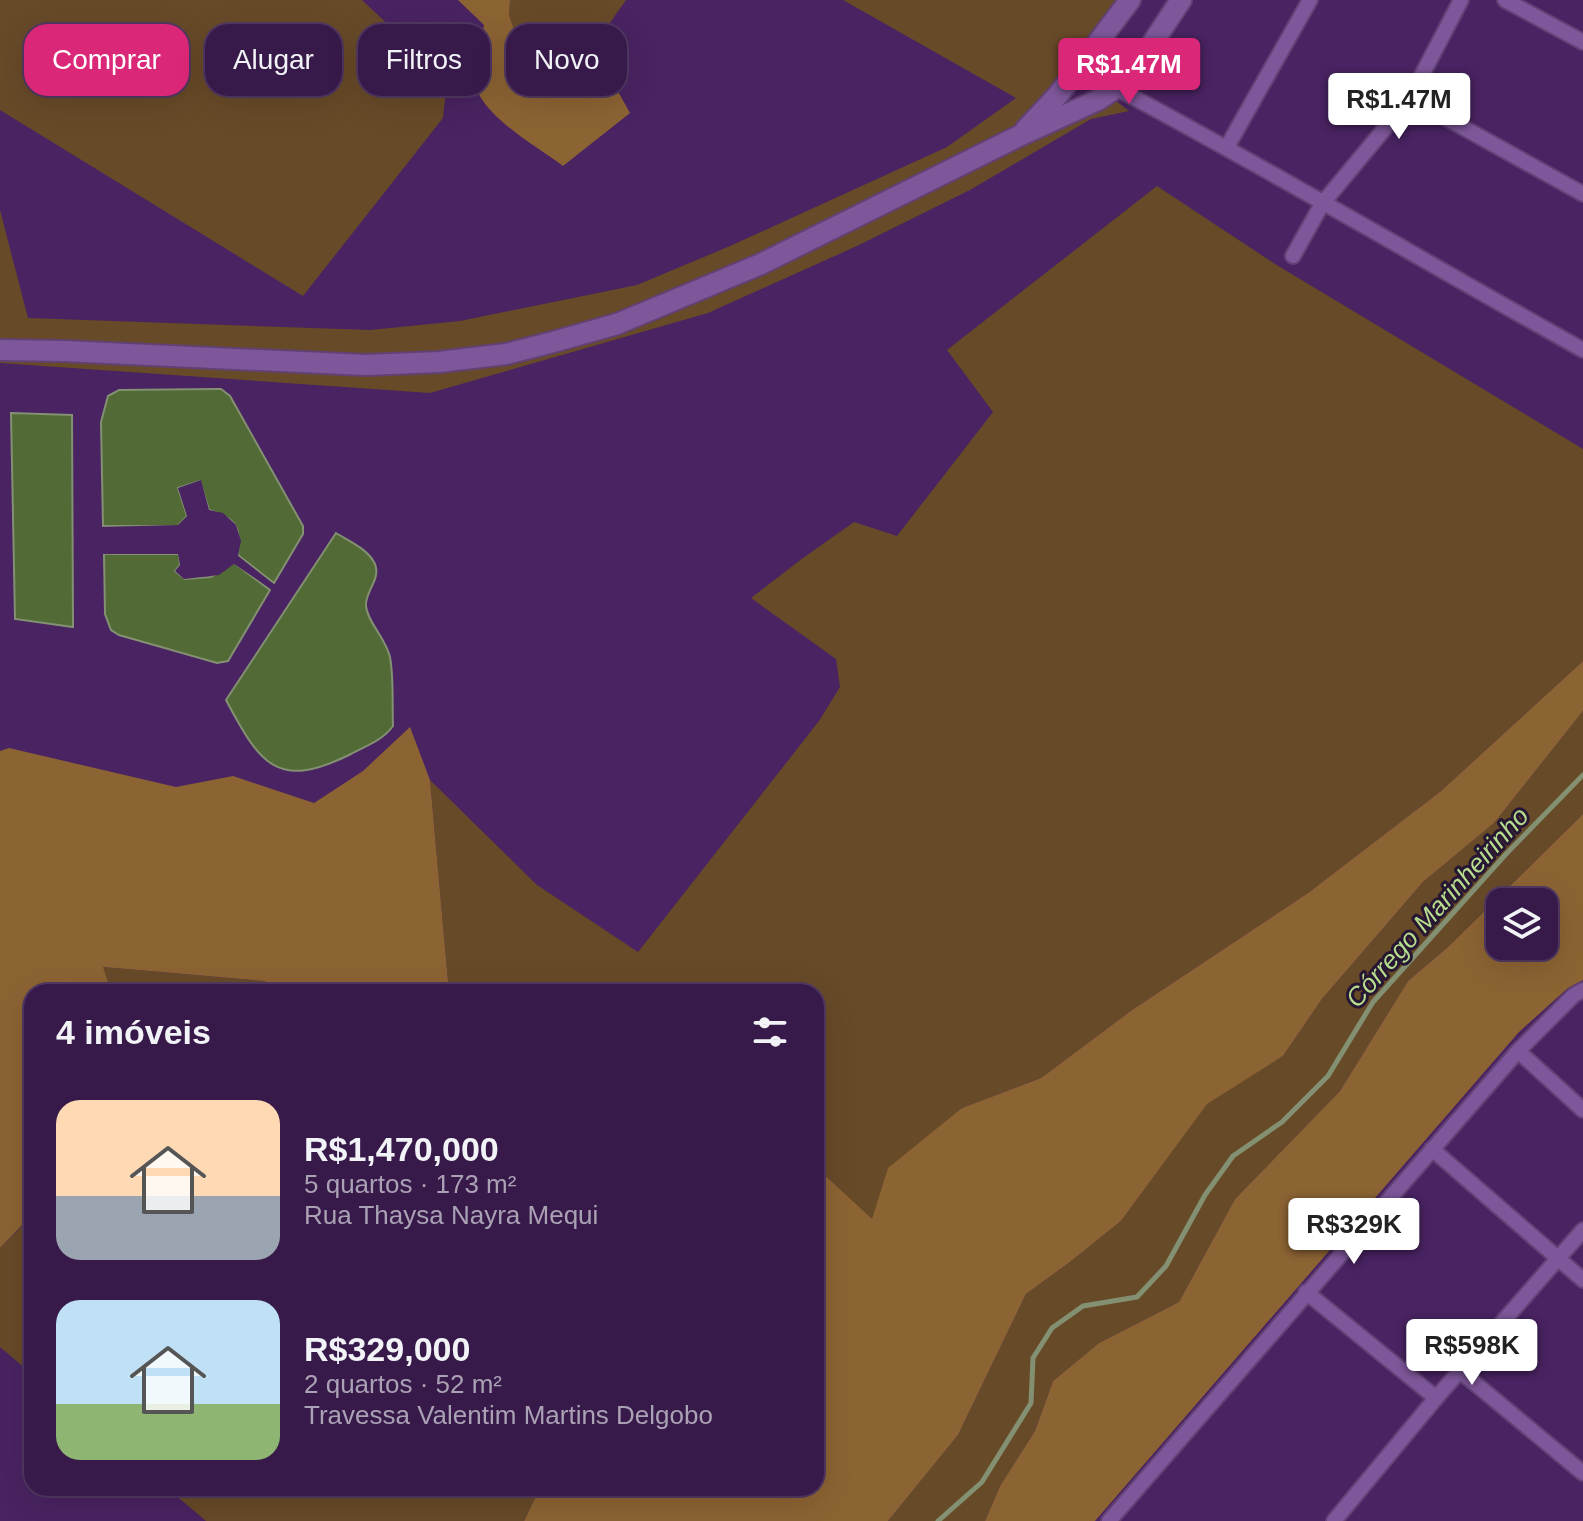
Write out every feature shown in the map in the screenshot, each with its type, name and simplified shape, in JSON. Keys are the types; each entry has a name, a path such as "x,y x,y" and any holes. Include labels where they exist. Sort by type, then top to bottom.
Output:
{"main road":[{"path":"1017,137 1058,95 1130,0"},
{"path":"0,350 366,365 439,362 506,354 617,324 761,264 1059,119 1116,88 1134,71 1180,0"}],"street":[{"path":"1227,147 1310,0"},
{"path":"1293,256 1322,204 1410,98 1461,0"},
{"path":"1505,0 1583,42"},
{"path":"1116,88 1227,147 1322,204 1583,350"},
{"path":"1410,98 1583,194"},
{"path":"1109,1521 1518,1051 1574,995 1583,990"},
{"path":"1518,1051 1583,1110"},
{"path":"1432,1149 1583,1280"},
{"path":"1334,1521 1436,1398 1583,1230"},
{"path":"1306,1292 1436,1398"},
{"path":"1460,1371 1583,1473"}],"shaded area":[{"path":"0,0 362,0 388,24 358,24 358,96 445,96 443,118 303,296 0,110"},
{"path":"458,0 510,0 512,24 506,24 506,96 620,96 630,113 563,166 511,129 486,106 481,96 490,96 490,24 483,24"},
{"path":"510,0 626,0 609,24 512,24"},
{"path":"843,0 1125,0 1029,121 754,260 614,319 501,347 413,358 0,345 0,210 28,318 370,330 460,321 637,285 947,147 1016,98"},
{"path":"1115,100 1129,111 1091,119 970,190 857,246 708,313 430,393 0,363 0,356 366,371 555,348"},
{"path":"1157,186 1275,264 1583,449 1583,661 1441,791 1308,893 1132,1010 1041,1078 962,1108 872,1220 824,1175 824,984 448,984 430,780 537,885 638,952 819,721 840,687 836,659 751,598 854,522 897,536 993,412 947,350"},
{"path":"221,389 230,396 303,526 303,534 274,583 238,555 235,525 226,517 209,510 200,481 178,488 187,516 178,526 103,526 101,422 108,396 119,390"},
{"path":"11,413 72,415 73,627 15,619"},
{"path":"336,533 363,550 375,564 376,575 366,606 390,657 393,726 374,742 326,765 288,770 274,765 261,755 249,741 226,700"},
{"path":"104,554 179,554 180,565 175,571 185,579 211,577 234,563 270,590 228,661 217,663 111,630 105,614"},
{"path":"1583,661 1583,711 1494,823 1423,882 1322,999 1283,1056 1207,1104 1121,1221 1026,1294 958,1435 888,1521 524,1521 536,1496 824,1496 824,1174 872,1219 888,1168 962,1108 1041,1078 1132,1010 1308,893 1441,791"},
{"path":"1583,711 1583,814 1508,888 1486,888 1486,910 1408,981 1340,1091 1235,1199 1179,1302 1099,1343 1053,1381 1035,1431 1000,1486 985,1521 888,1521 958,1435 1026,1294 1121,1221 1207,1103 1283,1056 1322,999 1423,882 1494,823"},
{"path":"410,727 430,780 448,984 270,984 103,967 108,984 24,984 24,1223 0,1248 0,751 9,748 176,787 233,776 314,803 363,771"},
{"path":"1583,814 1583,980 1568,988 1519,1032 1095,1521 985,1521 1000,1486 1035,1431 1053,1381 1099,1343 1179,1302 1235,1199 1340,1091 1408,981 1486,910 1486,960 1558,960 1558,888 1508,888"},
{"path":"102,967 270,984 108,984"},
{"path":"24,1224 24,1367 0,1347 0,1248"},
{"path":"176,1496 536,1496 524,1521 206,1521"}],"pier":[{"path":"201,480 209,510 223,513 236,525 241,541 238,556 276,586 235,558 237,541 232,527 221,516 206,512 198,486 183,491 191,517 180,529 103,530 100,527 178,525 187,516 178,488"},
{"path":"104,550 180,551 184,565 181,570 186,574 218,571 235,559 274,591 234,564 219,575 184,579 175,571 180,565 178,554 100,554"}],"waterway":[{"name":"Córrego Marinheirinho","path":"938,1521 982,1482 1031,1403 1033,1358 1052,1328 1083,1306 1137,1297 1166,1266 1205,1195 1233,1156 1282,1122 1328,1076 1373,1002 1506,854 1583,775"}]}
